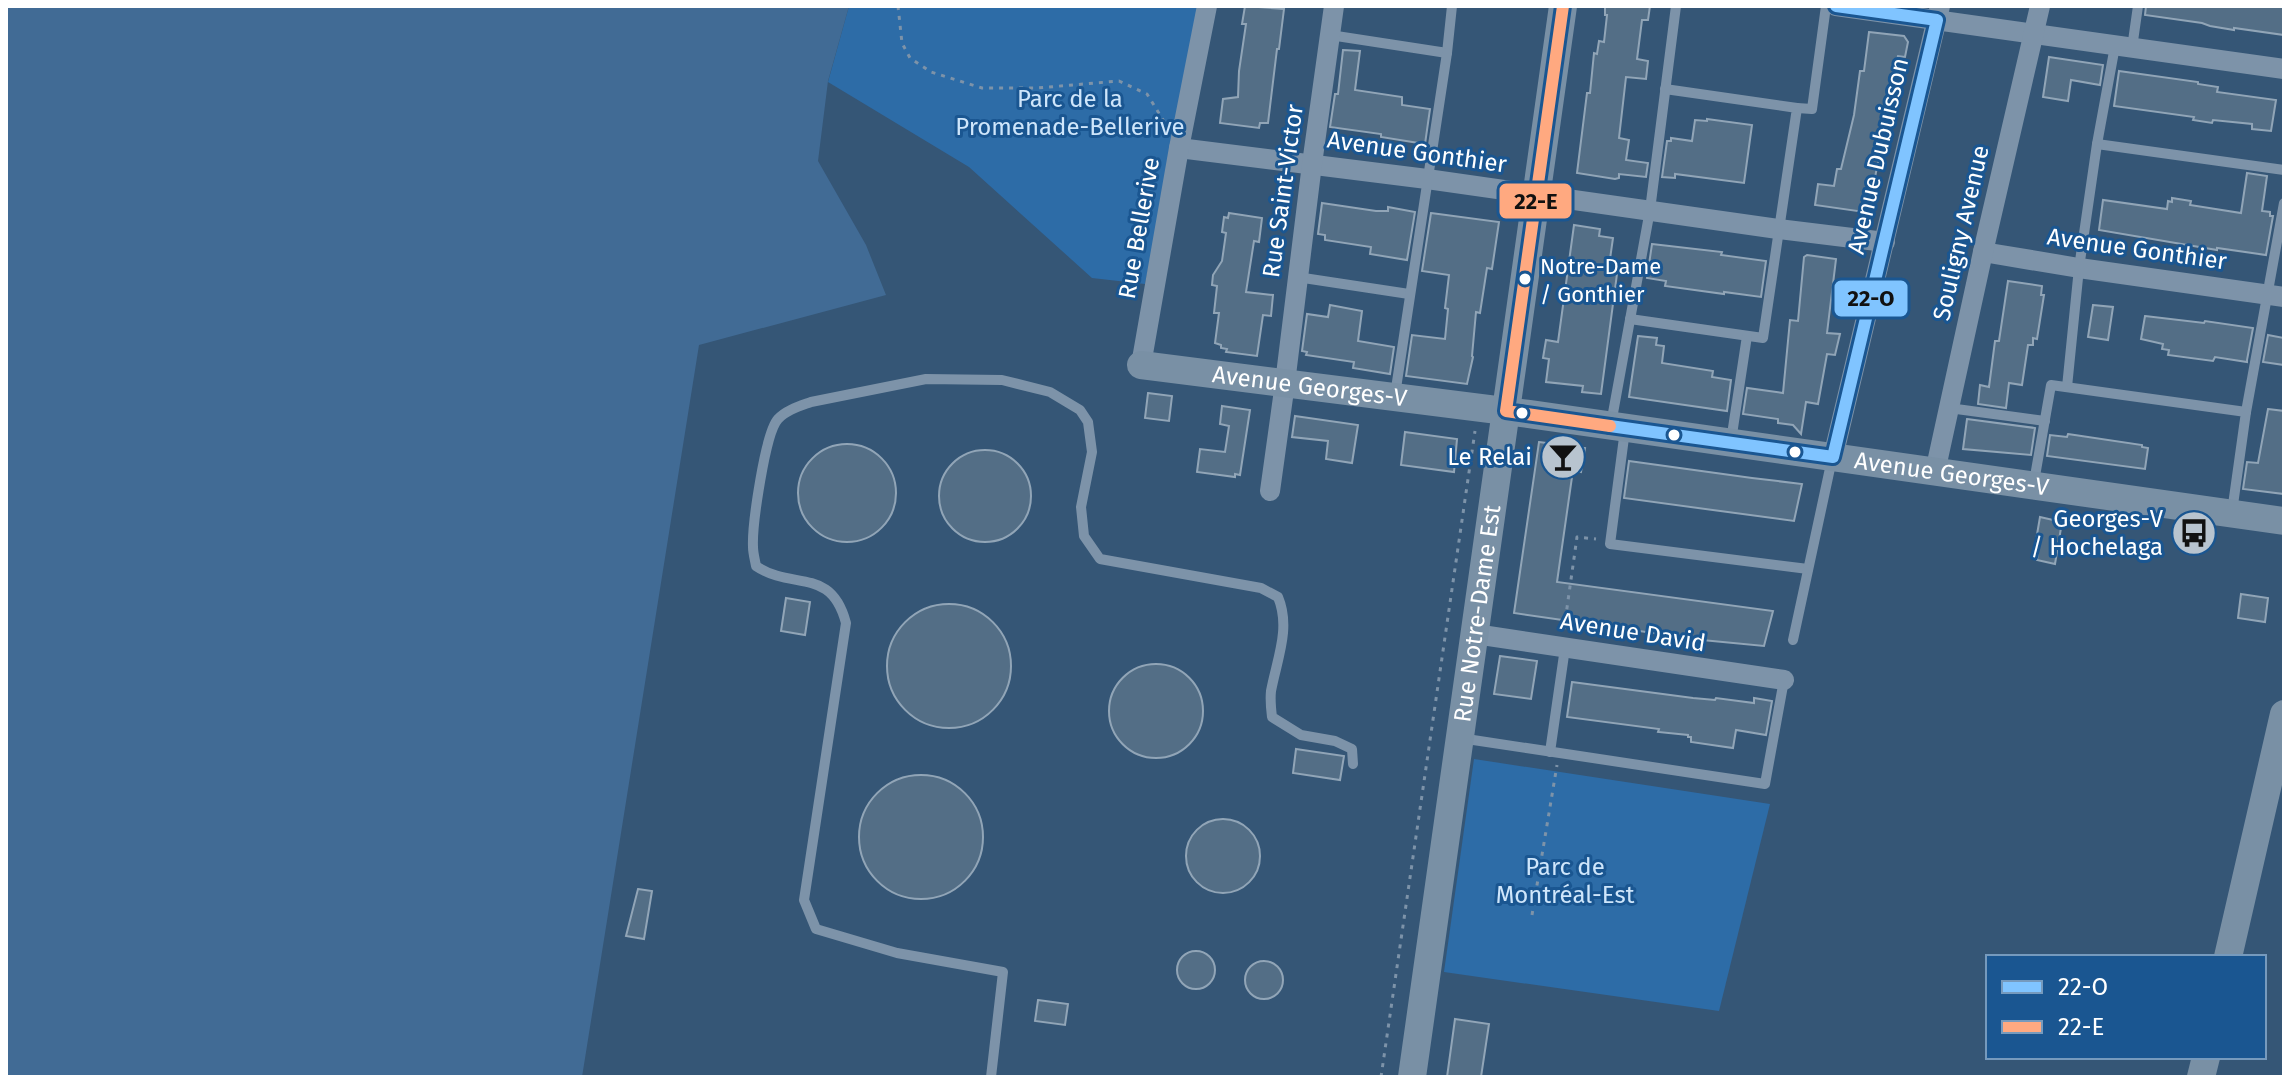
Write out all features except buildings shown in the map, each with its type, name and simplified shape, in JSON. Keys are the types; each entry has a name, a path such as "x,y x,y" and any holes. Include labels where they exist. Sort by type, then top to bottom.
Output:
{"street":[{"name":"Rue Bellerive","path":"1141,365 1207,6"},
{"name":"Rue Saint-Victor","path":"1270,491 1334,6"},
{"name":"Rue Notre-Dame Est","path":"1412,1077 1563,6"},
{"name":"Souligny Avenue","path":"1935,472 2040,6"},
{"path":"1847,7 1938,13 2034,34 2284,69"},
{"name":"Avenue Dubuisson","path":"1833,457 1938,13"},
{"name":"Avenue Gonthier","path":"1179,148 1885,242"},
{"name":"Avenue Gonthier","path":"1983,252 2275,296"},
{"name":"Avenue Georges-V","path":"1141,365 1478,407 2284,521"},
{"name":"Avenue David","path":"1475,634 1564,639 1784,680"},
{"path":"2228,955 2284,714"}],"lane":[{"path":"1395,397 1452,6"},
{"path":"1676,6 1650,210 1630,319 1610,544 1808,569"},
{"path":"1665,89 1812,109 1826,6"},
{"path":"2067,387 2079,268 2097,144 2138,6"},
{"path":"1330,35 1447,53"},
{"path":"1630,319 1763,338 1797,108"},
{"path":"2097,144 2284,170"},
{"path":"2232,514 2246,412 2275,296 2284,203"},
{"path":"1297,277 1409,294"},
{"path":"1731,443 1747,336"},
{"path":"991,1077 1003,972 897,953 816,929 804,900 846,623 831,591 812,582 770,575 756,566 752,548 765,447 778,419 811,402 926,379 1002,380 1050,392 1080,410 1088,422 1092,452 1081,507 1084,536 1100,559 1261,588 1278,597 1284,612 1282,641 1270,695 1272,717 1301,735 1335,741 1352,749 1353,764"},
{"path":"2034,486 2051,385 2246,412"},
{"path":"1949,408 2045,421"},
{"path":"1793,640 1833,457"},
{"path":"1555,753 1564,639"},
{"path":"1460,738 1765,784 1784,680"}],"path":[{"path":"898,6 902,43 910,58 931,72 982,88 1037,88 1119,81 1147,94 1179,148"},
{"name":"Rue Notre-Dame Est","path":"1381,1077 1478,407"},
{"path":"1564,639 1577,537 1596,539"},
{"path":"1532,915 1555,753"}],"green space":[{"name":"Parc de la Promenade-Bellerive","path":"849,6 1202,6 1145,284 1092,278 969,167 828,82"},
{"name":"Parc de Montréal-Est","path":"1474,759 1770,804 1719,1011 1444,972"}],"shaded area":[{"path":"6,6 849,6 828,81 818,161 866,245 886,295 699,345 582,1077 6,1077"}],"transit line":[{"name":"22-E","path":"1563,6 1506,411 1610,426"},
{"name":"22-O","path":"1610,426 1833,457 1937,20 1836,6"}],"place":[{"name":"Notre-Dame / Gonthier","path":"1525,279"},
{"name":"Le Relai","path":"1563,457"},
{"name":"Georges-V / Hochelaga","path":"2194,533"}]}
